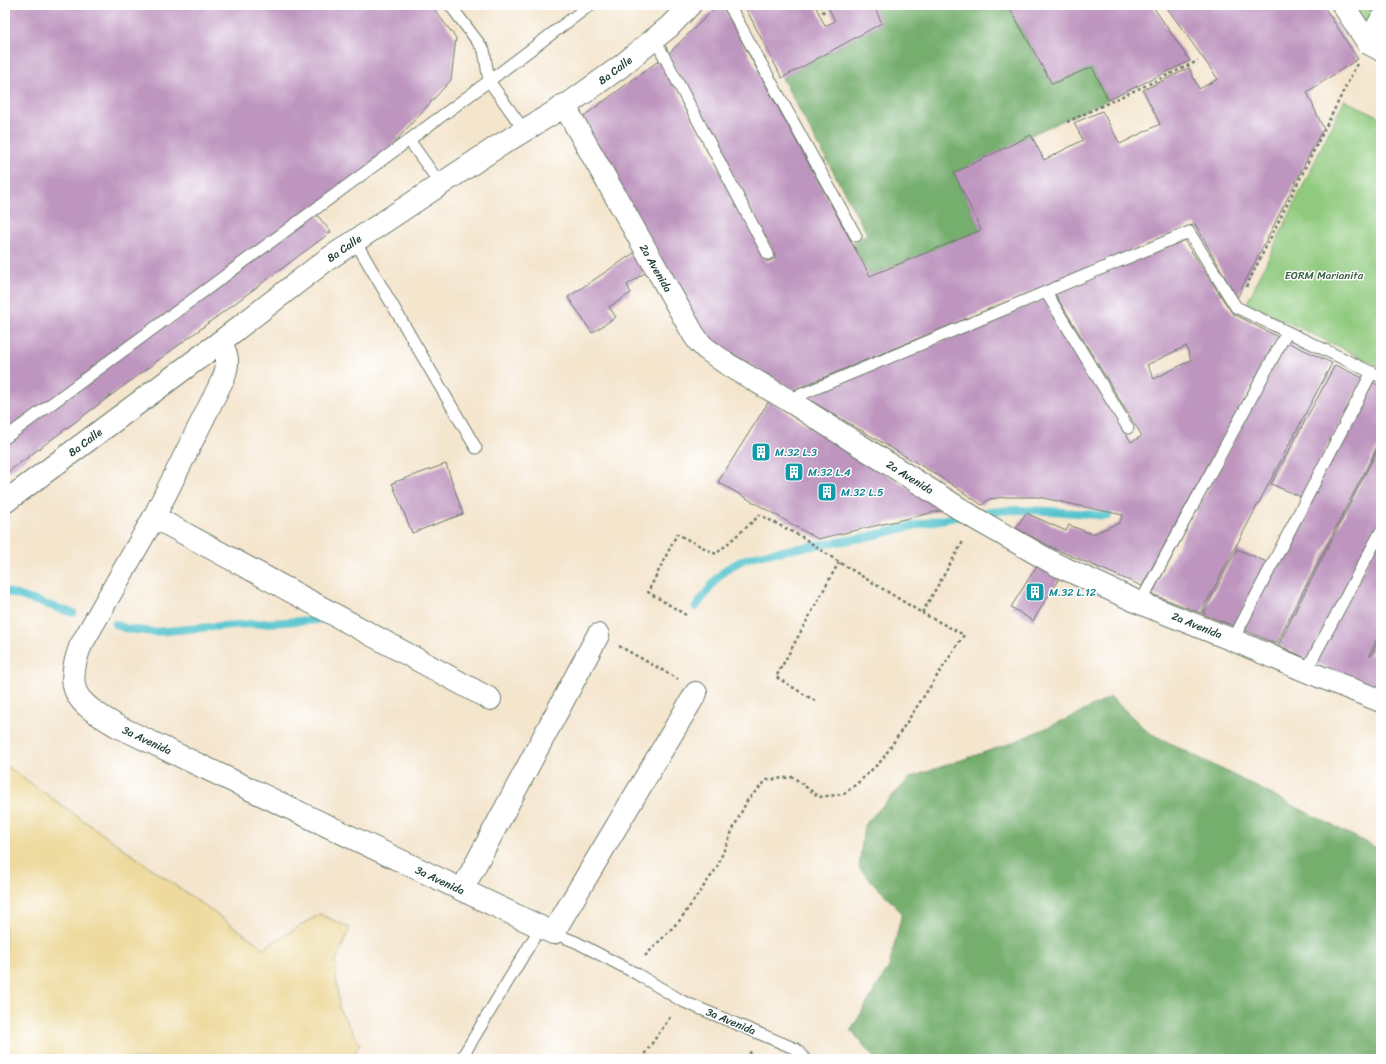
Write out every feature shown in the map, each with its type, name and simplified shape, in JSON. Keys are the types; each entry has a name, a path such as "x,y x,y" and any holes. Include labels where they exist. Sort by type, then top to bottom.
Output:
{"street":[{"name":"8a Calle","path":"5,502 220,342 319,266 620,67 670,26 690,5"},
{"path":"1343,5 1374,47"},
{"path":"1374,47 1381,20"},
{"name":"2a Avenida","path":"564,105 699,342 727,364 788,400 976,518 1057,565 1140,603 1381,701"},
{"path":"220,342 226,353 228,366 224,377 154,517 490,699"},
{"name":"3a Avenida","path":"154,517 80,647 72,678 73,687 77,694 89,707 117,726 547,931"},
{"path":"462,890 598,635"},
{"path":"547,931 696,693"}],"lane":[{"path":"450,5 484,50 489,81 524,130"},
{"path":"5,438 590,5"},
{"path":"729,5 856,236"},
{"path":"655,38 768,254"},
{"path":"409,140 440,185"},
{"path":"788,400 1189,232 1236,307 1377,374 1233,640"},
{"path":"355,241 476,448"},
{"path":"1046,292 1128,428"},
{"path":"1140,603 1287,332"},
{"path":"1306,671 1381,531"},
{"path":"460,1059 547,931"},
{"name":"3a Avenida","path":"547,931 576,942 637,974 682,1001 796,1049 805,1059"}],"path":[{"path":"820,5 825,15"},
{"path":"1236,307 1374,47"},
{"path":"1067,122 1198,61"},
{"path":"637,974 644,957 680,920 716,869 748,799 767,780 793,777 819,797 844,794 882,760 964,635 922,614 802,537 760,515 716,554 677,534 648,592 686,615"},
{"path":"922,614 976,518"},
{"path":"815,701 776,677 839,562"},
{"path":"598,635 694,688 696,693"},
{"path":"641,1059 682,1001"}],"green space":[{"path":"873,5 1008,5 1052,84 1092,67 1108,100 1031,135 954,173 981,230 870,276 852,243 867,234 782,78 882,23"},
{"path":"1348,5 1381,5 1381,11 1367,35"},
{"name":"EORM Marianita","path":"1344,100 1381,117 1381,367 1247,303"},
{"path":"1111,697 1148,732 1381,850 1381,1059 875,1059 851,1030 889,967 902,913 859,868 864,825 911,777 1009,744 1076,715"}],"sand":[{"path":"5,765 264,948 320,914 350,928 335,963 339,1009 360,1045 350,1059 5,1059"}],"building":[{"path":"5,5 431,5 456,38 451,80 380,158 313,210 331,232 5,474"},
{"path":"718,5 722,5 870,276 981,230 954,173 1031,135 1044,160 1083,140 1074,123 1102,111 1120,144 1160,124 1143,90 1189,68 1199,89 1218,79 1165,5 1323,5 1358,59 1307,92 1324,130 1321,132 1237,298 1195,224 793,390 712,341 705,334 581,118 661,59 767,262 776,258 668,54"},
{"path":"744,5 815,5 825,26 835,21 827,5 873,5 882,23 782,78"},
{"path":"1008,5 1152,5 1190,61 1108,100 1092,67 1052,84"},
{"path":"1184,240 1232,313 1278,337 1142,586 1055,549 1016,528 1026,513 1066,531 1069,525 1092,534 1119,523 1123,515 1038,497 1006,497 989,499 982,505 939,476 806,398 1044,299 1131,442 1142,436 1055,294","holes":["1186,346 1191,360 1154,379 1147,365"]},
{"path":"637,251 649,270 627,285 631,293 609,307 616,317 592,333 568,297"},
{"path":"1287,342 1332,363 1201,613 1152,594"},
{"path":"1335,365 1363,378 1301,497 1271,484"},
{"path":"1371,382 1381,386 1381,440 1276,644 1242,629"},
{"path":"769,401 944,510 818,539 718,482"},
{"path":"1381,443 1381,520 1308,659 1278,645"},
{"path":"446,464 463,514 412,533 392,483"},
{"path":"1381,536 1381,631 1369,655 1371,656 1381,635 1381,691 1314,662"},
{"path":"1237,549 1267,562 1234,626 1203,614"},
{"name":"M.32 L.12","path":"1038,564 1060,577 1033,621 1011,607"}],"waterway":[{"path":"976,514 1009,510 1026,510 1108,516"},
{"path":"696,607 717,578 728,568 745,559 763,554 862,538 962,516"},
{"path":"5,591 73,613"},
{"path":"115,624 127,629 154,632 318,620"}],"place":[{"name":"M.32 L.3","path":"761,452"},
{"name":"M.32 L.4","path":"794,472"},
{"name":"M.32 L.5","path":"827,492"},
{"name":"M.32 L.12","path":"1035,592"}]}
